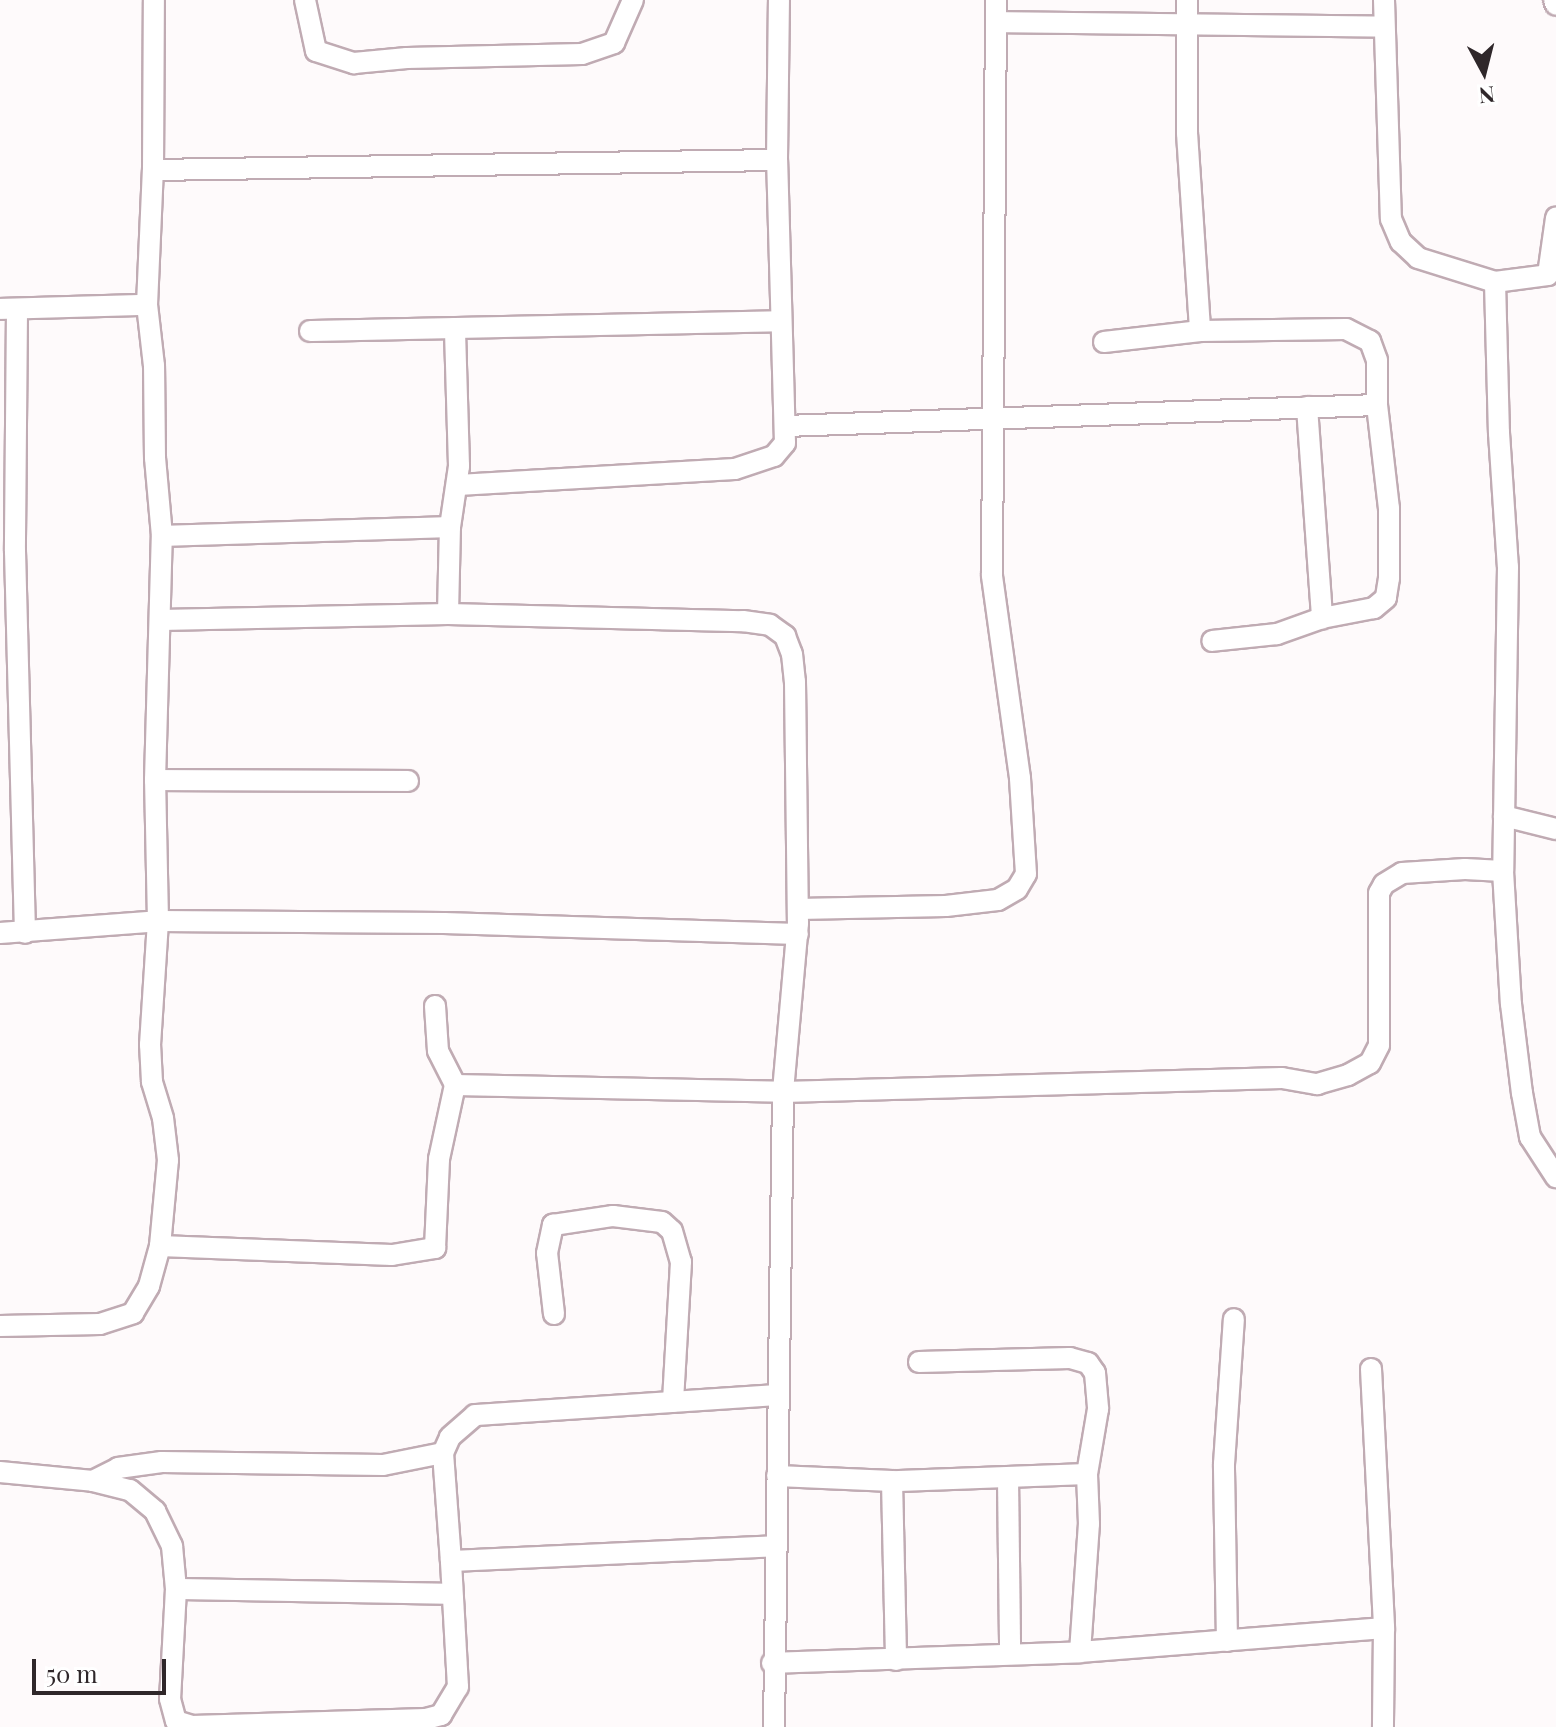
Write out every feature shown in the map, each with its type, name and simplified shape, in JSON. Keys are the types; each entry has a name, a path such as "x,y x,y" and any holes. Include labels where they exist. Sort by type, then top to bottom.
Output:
{"street":[{"path":"0,1326 100,1324 133,1313 149,1286 160,1246 168,1160 163,1118 152,1082 150,1045 158,921 155,780 162,536 155,458 154,366 147,305 153,170 154,0"},
{"path":"305,0 316,51 354,63 407,58 582,54 614,43 633,0"},
{"path":"458,485 735,469 774,456 785,443 777,160 779,0"},
{"path":"798,909 946,906 998,900 1017,889 1026,874 1020,778 992,575 996,0"},
{"path":"1187,0 1187,133 1200,331"},
{"path":"1384,0 1391,219 1401,242 1418,258 1495,282 1552,275 1556,218"},
{"path":"997,22 1384,27"},
{"path":"153,170 777,160"},
{"path":"1495,282 1499,433 1508,567 1503,871 1511,1004 1530,1137 1556,1177"},
{"path":"25,933 7,404 8,310 147,305"},
{"path":"310,331 781,321"},
{"path":"448,614 450,527 458,485 455,328"},
{"path":"1104,342 1200,331 1346,329 1370,341 1377,360 1377,405 1389,508 1386,598 1374,608 1322,618 1277,634 1212,641"},
{"path":"785,426 992,416 1123,416 1377,405"},
{"path":"1307,407 1322,618"},
{"path":"162,536 450,527"},
{"path":"161,620 448,614 743,621 770,625 785,636 792,654 795,682 799,796 798,934 783,1092 772,1663 774,1727"},
{"path":"155,780 408,781"},
{"path":"1504,816 1556,829"},
{"path":"455,1085 783,1092 1282,1078 1317,1084 1348,1075 1370,1063 1379,1045 1379,893 1384,884 1402,873 1465,869 1503,871"},
{"path":"0,933 158,921 444,923 798,934"},
{"path":"160,1246 392,1255 435,1248 439,1159 455,1085 438,1051 435,1006"},
{"path":"554,1314 547,1253 553,1225 613,1216 662,1222 672,1231 681,1262 673,1402"},
{"path":"1227,1641 1224,1464 1234,1319"},
{"path":"919,1362 1070,1358 1088,1363 1095,1373 1098,1409 1087,1474 1089,1524 1080,1652"},
{"path":"1371,1369 1384,1628 1383,1727"},
{"path":"0,1472 93,1481 130,1490 155,1511 172,1546 176,1589 170,1699 176,1721 192,1726 426,1719 441,1715 458,1687 443,1453 450,1437 475,1415 778,1395"},
{"path":"93,1481 118,1468 162,1462 383,1465 443,1453"},
{"path":"777,1476 892,1481 1087,1474"},
{"path":"1008,1478 1010,1653"},
{"path":"892,1481 896,1660"},
{"path":"451,1561 776,1546"},
{"path":"176,1589 450,1594"},
{"path":"772,1663 1080,1652 1384,1628"}]}
